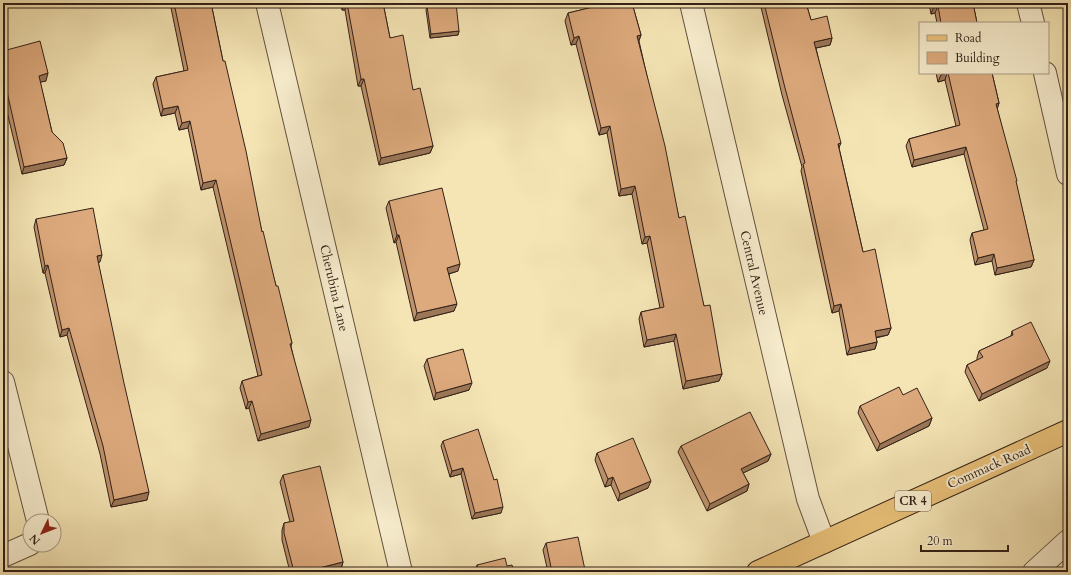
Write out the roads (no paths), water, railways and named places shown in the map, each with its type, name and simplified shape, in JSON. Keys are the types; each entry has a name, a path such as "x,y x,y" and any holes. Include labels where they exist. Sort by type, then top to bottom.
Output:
{"main road":[{"name":"Commack Road","path":"758,572 1068,431"}],"street":[{"name":"Cherubina Lane","path":"266,3 401,572"},
{"name":"Central Avenue","path":"691,3 806,491 824,542"},
{"path":"1028,3 1033,22"},
{"path":"1045,74 1068,174"},
{"path":"3,382 36,513"},
{"path":"1034,572 1067,541"},
{"path":"3,556 22,548"}]}
